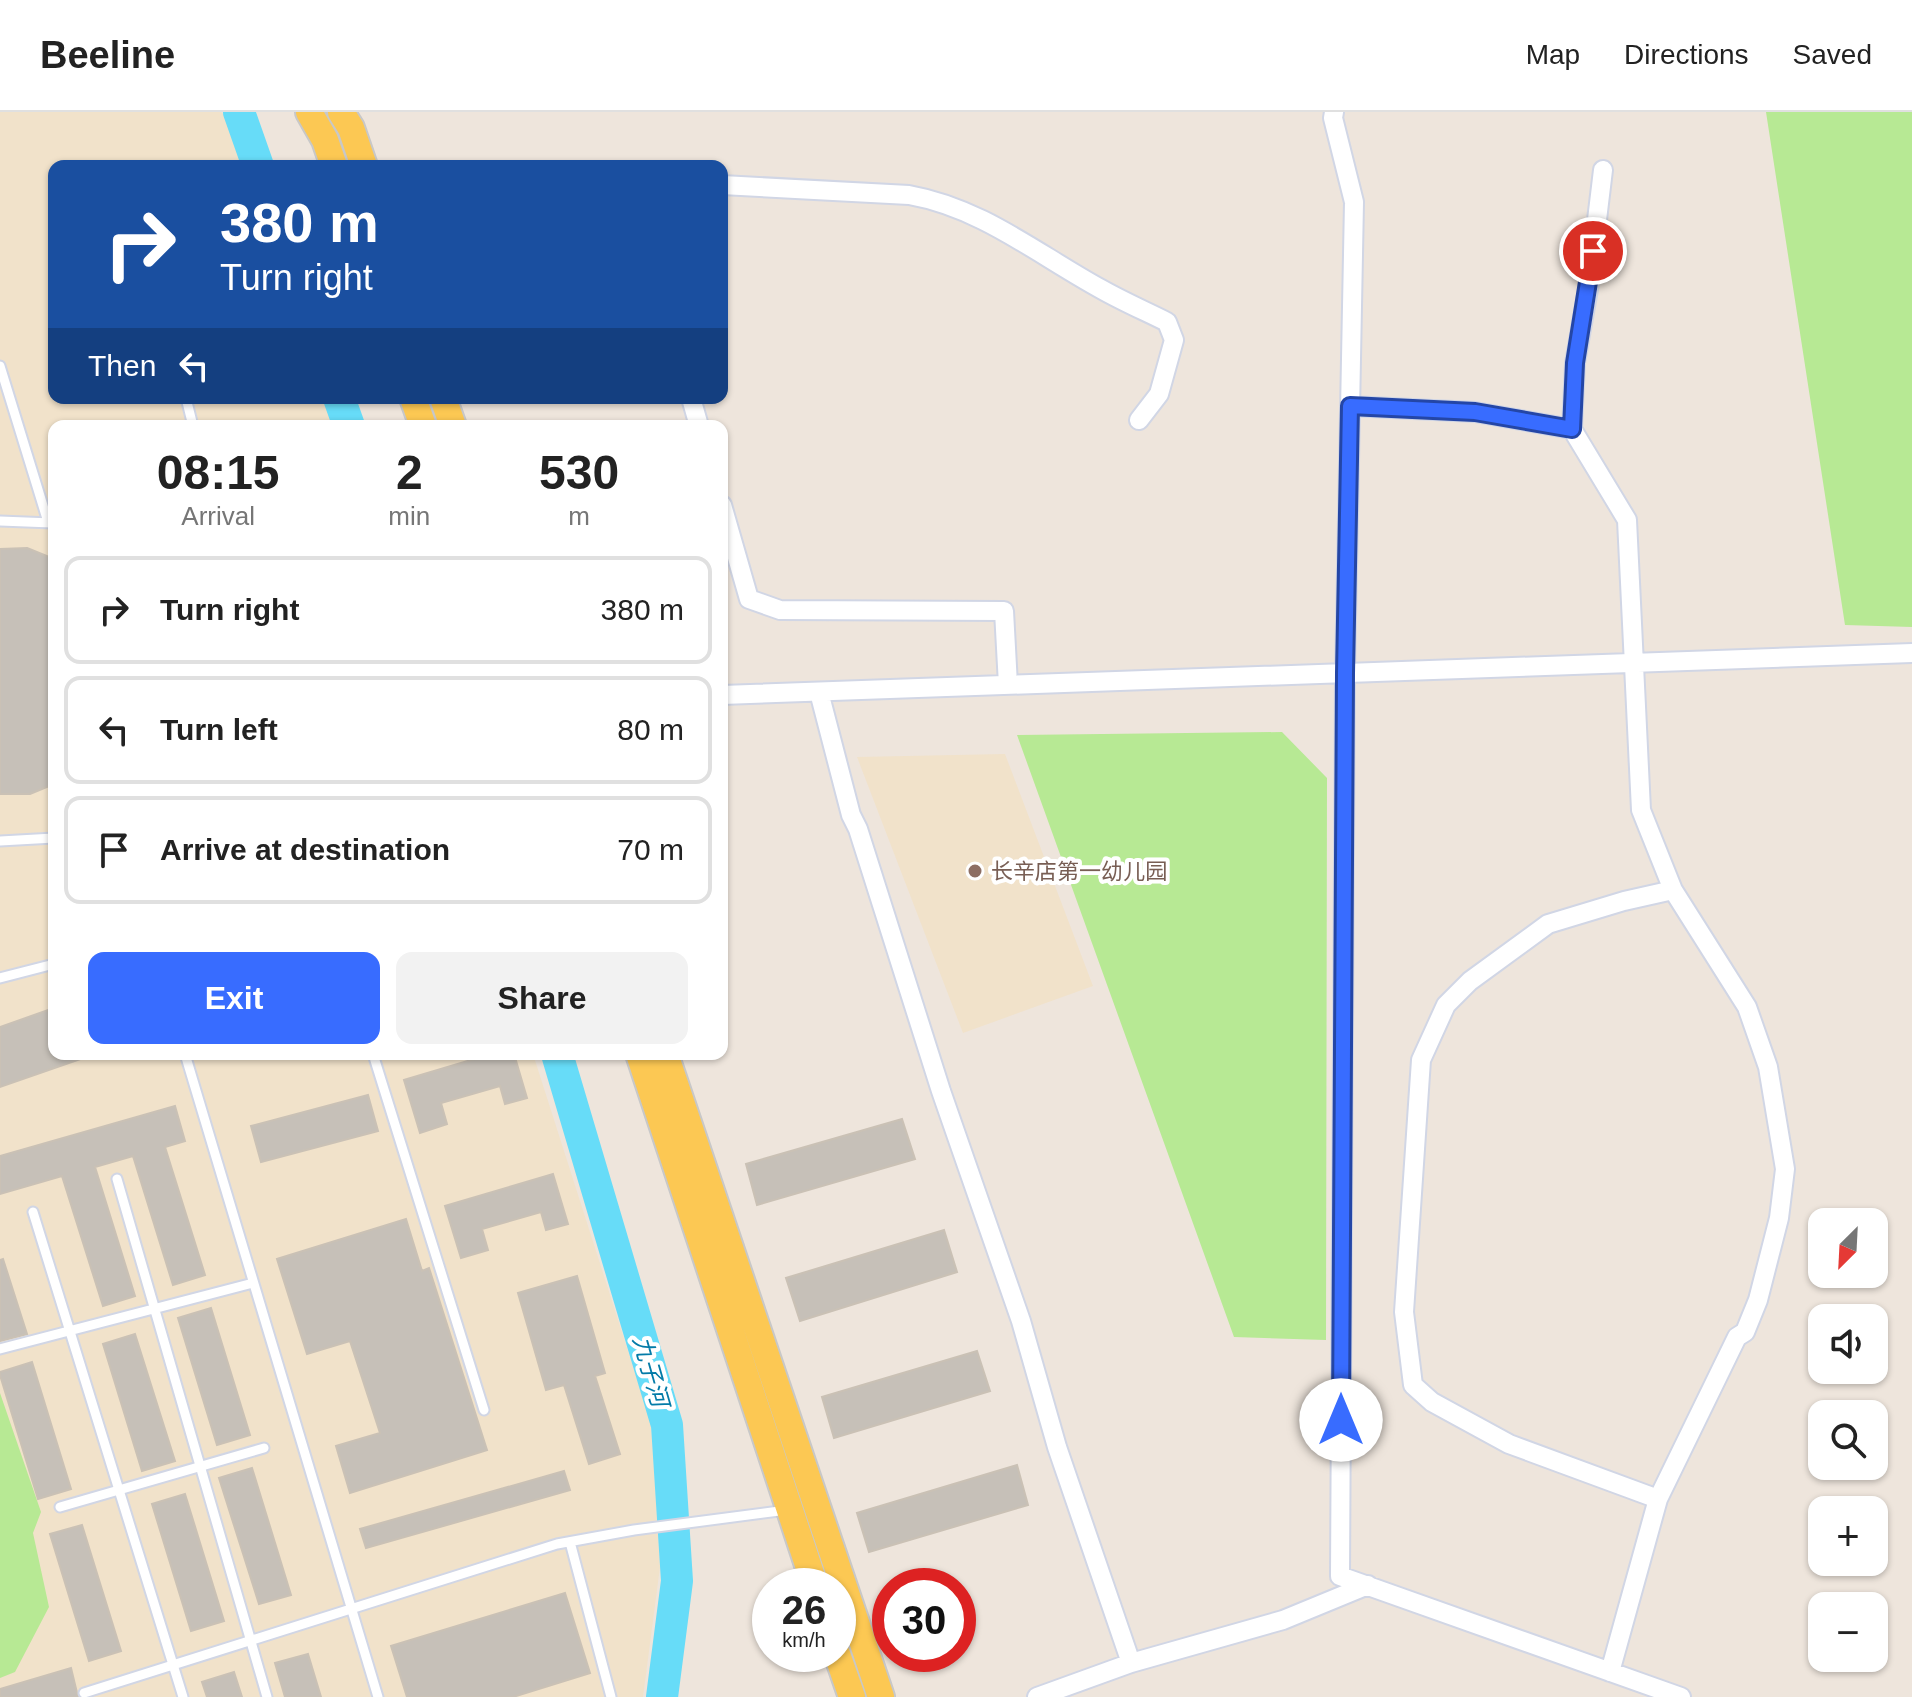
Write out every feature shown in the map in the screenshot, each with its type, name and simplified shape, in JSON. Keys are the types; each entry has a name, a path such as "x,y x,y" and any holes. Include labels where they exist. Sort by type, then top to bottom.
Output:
{"main road":[{"path":"309,112 332,160"},
{"path":"341,112 351,128 362,160"},
{"path":"641,1060 809,1568"},
{"path":"667,1060 881,1697"},
{"path":"843,1672 852,1697"}],"street":[{"path":"1334,112 1354,202 1345,673 1340,1576 1681,1697"},
{"path":"1603,170 1590,278 1575,363 1572,429 1627,520 1641,810 1673,890 1747,1007 1768,1067 1785,1169 1779,1218 1758,1300 1745,1332 1737,1337 1658,1499 1610,1672"},
{"path":"728,185 909,195 938,200 970,212 1028,243 1099,288 1167,322 1174,340 1159,394 1139,420"},
{"path":"1350,406 1475,412 1572,429"},
{"path":"728,526 749,599 780,610 1004,611 1008,685"},
{"path":"728,695 1912,653"},
{"path":"819,692 851,815 941,1091 1021,1321 1057,1447 1131,1663"},
{"path":"1658,1499 1509,1444 1432,1402 1413,1385 1404,1312 1421,1060 1446,1005 1470,981 1548,924 1673,890"},
{"path":"1037,1697 1131,1663 1283,1620 1368,1585"}],"lane":[{"path":"0,366 48,514"},
{"path":"0,521 48,523"},
{"path":"0,841 48,838"},
{"path":"0,978 48,966"},
{"path":"187,1060 349,1610 378,1697"},
{"path":"375,1060 484,1410"},
{"path":"117,1179 267,1697"},
{"path":"33,1212 183,1697"},
{"path":"0,1349 253,1283"},
{"path":"60,1507 264,1448"},
{"path":"84,1693 570,1542 634,1530 791,1509"},
{"path":"570,1542 611,1697"}],"shaded area":[{"path":"0,112 221,112 237,127 247,160 48,160 48,404 326,404 331,420 48,420 48,1060 535,1060 651,1423 660,1567 643,1697 0,1697"},
{"name":"长辛店第一幼儿园","path":"1005,754 1093,986 963,1033 857,757"}],"green space":[{"path":"1766,112 1912,112 1912,627 1845,625"},
{"path":"1282,732 1327,778 1326,1340 1234,1337 1017,735"},
{"path":"0,1393 41,1512 33,1533 49,1607 15,1672 0,1678"}],"building":[{"path":"27,548 48,557 48,786 30,794 0,794 0,549"},
{"path":"48,1010 48,1060 78,1060 0,1087 0,1027"},
{"path":"471,1060 516,1060 527,1098 505,1104 500,1086 441,1103 447,1124 420,1133 404,1080"},
{"path":"368,1095 378,1131 261,1162 251,1126"},
{"path":"175,1106 185,1141 165,1147 205,1275 173,1285 133,1156 95,1167 135,1296 103,1306 62,1176 0,1194 0,1156"},
{"path":"902,1119 915,1159 757,1205 746,1164"},
{"path":"553,1174 568,1224 546,1230 541,1212 482,1229 488,1250 461,1258 445,1206"},
{"path":"406,1219 422,1271 429,1268 487,1450 350,1493 336,1446 380,1433 350,1341 307,1354 277,1259"},
{"path":"944,1230 957,1272 800,1321 786,1278"},
{"path":"3,1259 27,1334 0,1341 0,1260"},
{"path":"577,1276 605,1373 595,1376 620,1454 589,1464 564,1385 546,1390 518,1293"},
{"path":"211,1308 250,1435 217,1445 178,1318"},
{"path":"135,1334 175,1461 142,1471 103,1344"},
{"path":"977,1351 990,1391 834,1438 822,1397"},
{"path":"32,1362 71,1489 38,1499 0,1375 0,1372"},
{"path":"1017,1465 1028,1505 869,1552 857,1513"},
{"path":"252,1468 291,1595 259,1604 219,1478"},
{"path":"564,1471 570,1490 366,1548 360,1529"},
{"path":"185,1494 224,1621 191,1631 152,1504"},
{"path":"82,1525 121,1651 89,1661 50,1534"},
{"path":"565,1593 590,1673 513,1697 407,1697 391,1646"},
{"path":"308,1654 321,1697 285,1697 275,1663"},
{"path":"71,1668 78,1697 0,1697 0,1689"},
{"path":"234,1672 242,1697 207,1697 202,1682"}],"waterway":[{"name":"九子河","path":"239,112 256,160"},
{"name":"九子河","path":"341,404 347,420"},
{"name":"九子河","path":"559,1060 667,1425 677,1581 662,1697"}],"place":[{"name":"长辛店第一幼儿园","path":"975,871"}],"route":[{"path":"1341,1420 1345,673 1350,406 1475,412 1572,429 1575,363 1593,251"}]}
